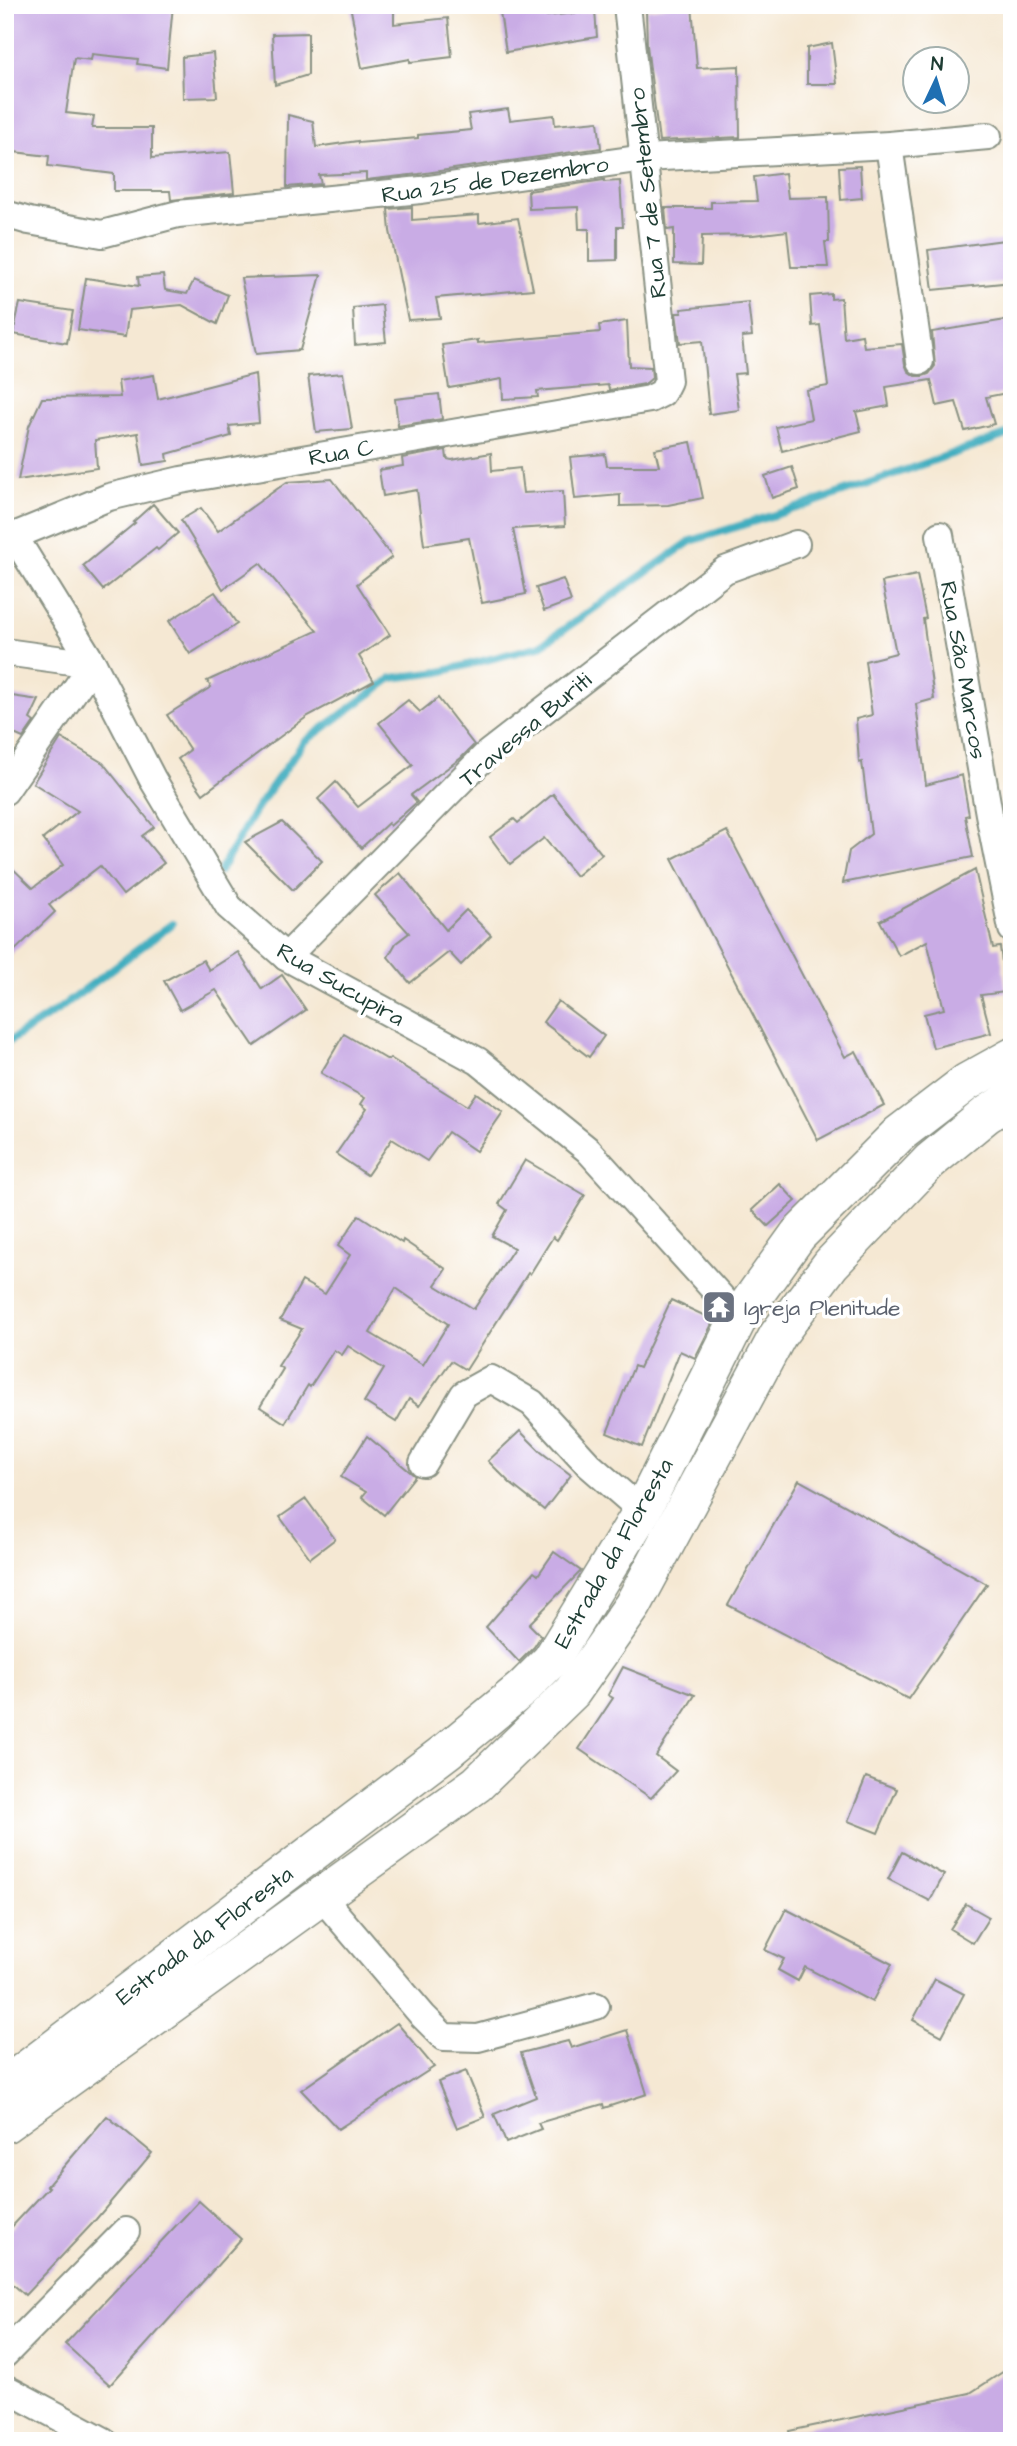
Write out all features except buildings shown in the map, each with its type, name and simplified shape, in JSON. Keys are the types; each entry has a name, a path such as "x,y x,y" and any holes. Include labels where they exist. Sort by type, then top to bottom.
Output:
{"main road":[{"name":"Estrada da Floresta","path":"5,2086 447,1750 523,1688 551,1661 642,1511 739,1317 797,1235 899,1135 967,1082 1012,1057"},
{"name":"Estrada da Floresta","path":"5,2124 477,1784 572,1692 633,1605 778,1335 824,1274 930,1161 1012,1098"}],"street":[{"name":"Rua 7 de Setembro","path":"627,5 667,381"},
{"name":"Rua 25 de Dezembro","path":"5,214 102,234 178,214 421,190 644,158 889,145 988,136"},
{"path":"889,145 920,360"},
{"name":"Rua C","path":"10,534 108,497 181,480 650,399 662,393 667,381"},
{"name":"Rua Sucupira","path":"10,534 93,664 153,780 229,907 286,957 478,1060 588,1150 739,1317"},
{"name":"Rua São Marcos","path":"940,535 1012,929"},
{"name":"Travessa Buriti","path":"286,957 487,754 725,570 796,544"},
{"path":"5,652 93,664 5,791"},
{"path":"423,1463 464,1394 491,1379 532,1403 590,1465 642,1511"},
{"path":"320,1895 443,2037 478,2038 596,2006"},
{"path":"5,2354 126,2231"},
{"path":"5,2388 104,2441"}],"waterway":[{"path":"220,871 254,812 304,742 392,678 440,672 540,646 691,541 806,505 1012,433"},
{"path":"5,1044 59,1009 172,924"}],"place":[{"name":"Igreja Plenitude","path":"719,1307"}]}
